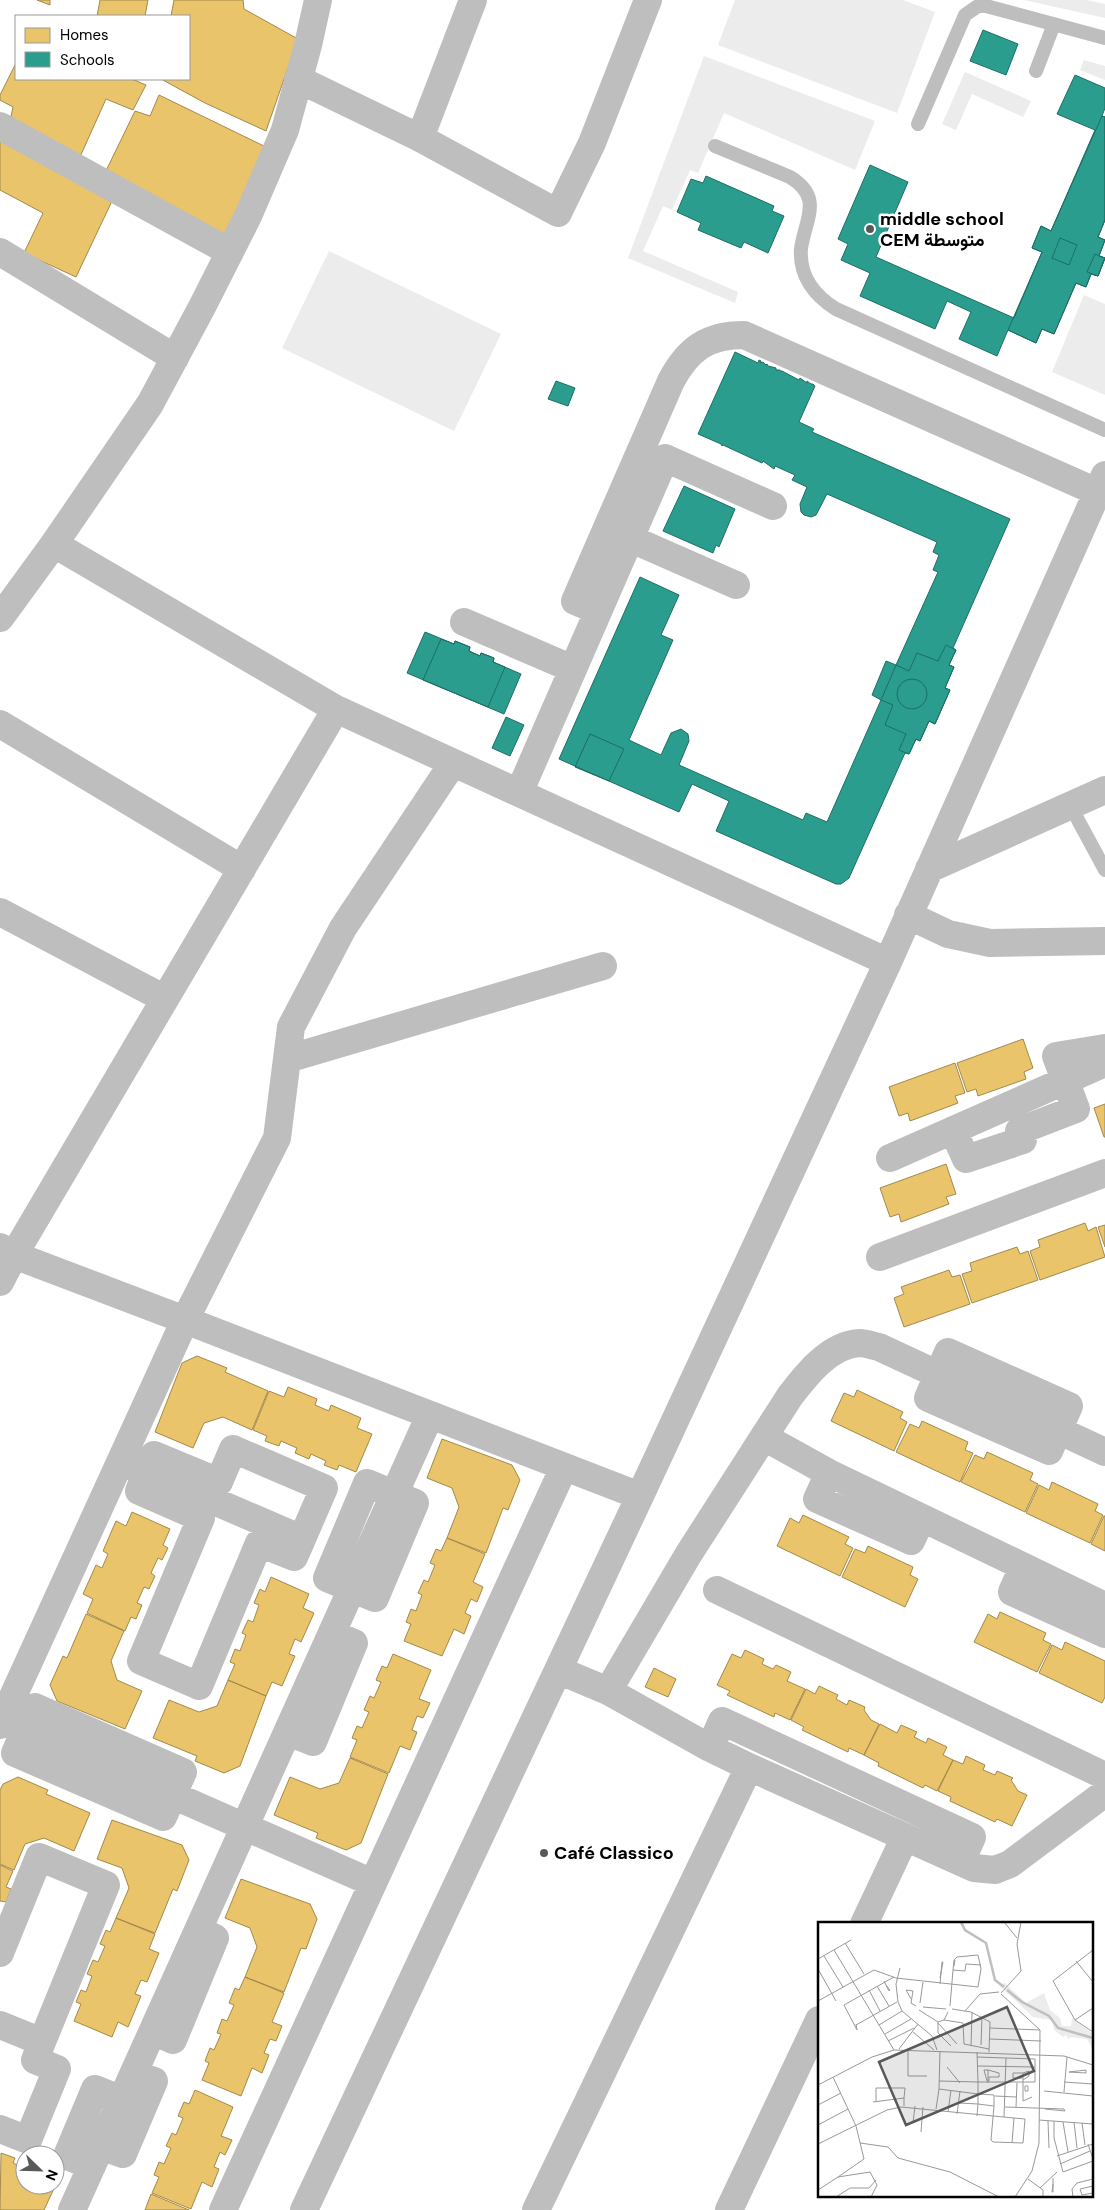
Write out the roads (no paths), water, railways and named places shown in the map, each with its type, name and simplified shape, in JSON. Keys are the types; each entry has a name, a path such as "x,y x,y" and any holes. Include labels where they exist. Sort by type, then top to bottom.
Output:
{"street":[{"path":"0,618 54,544 150,404 230,252 248,216 285,130 318,0"},
{"path":"420,138 473,0"},
{"path":"298,79 420,138 558,212 592,143 648,0"},
{"path":"0,126 230,252"},
{"path":"0,252 175,358"},
{"path":"304,2210 640,1496 888,962 1101,484 744,335 728,335 702,344 691,352 678,368 618,533"},
{"path":"519,793 598,611 575,601 665,458 773,506"},
{"path":"618,533 736,585"},
{"path":"54,544 336,709 888,962"},
{"path":"464,622 573,669"},
{"path":"0,1282 7,1251 165,1000 336,709"},
{"path":"0,724 242,869"},
{"path":"7,1724 35,1707 183,1772 164,1817 15,1752 7,1724 120,1462 185,1320 277,1138 291,1028 343,928 452,763"},
{"path":"929,870 1105,790"},
{"path":"0,912 165,1000"},
{"path":"908,915 948,934 990,942 1105,941"},
{"path":"287,1058 603,966"},
{"path":"953,1130 966,1159 1022,1140 1019,1131 1076,1109 1064,1082 1056,1056 1105,1048"},
{"path":"890,1158 1105,1064"},
{"path":"880,1257 1105,1173"},
{"path":"7,1251 640,1496"},
{"path":"608,1691 688,1555 764,1437 805,1377 820,1362 843,1347 860,1343 879,1347 938,1374"},
{"path":"948,1352 1069,1406 1049,1451 928,1398 938,1374 948,1352"},
{"path":"394,1495 430,1415"},
{"path":"1058,1430 1105,1452"},
{"path":"764,1437 829,1472 817,1499 911,1541 922,1518 1105,1606"},
{"path":"233,1449 324,1488 294,1557 259,1543 199,1686 141,1661 201,1518 139,1491 147,1473 154,1455 219,1482 233,1449"},
{"path":"120,1462 302,1539"},
{"path":"223,2210 564,1467"},
{"path":"367,1483 394,1495 414,1503 375,1598 327,1578 367,1483"},
{"path":"1023,1567 1012,1592 1105,1634"},
{"path":"134,2074 154,2081 123,2154 67,2156 94,2089 122,2100 153,2031 174,2040 215,1938 198,1931 245,1826 288,1732 313,1742 354,1643 332,1634 352,1588"},
{"path":"718,1590 1105,1776"},
{"path":"558,1670 608,1691 748,1767 974,1868 995,1870 1010,1864 1105,1793"},
{"path":"710,1748 722,1721 972,1838 961,1862"},
{"path":"536,2210 748,1767"},
{"path":"173,1794 373,1883"},
{"path":"865,1922 905,1837"},
{"path":"0,1953 39,1857 106,1885 35,2060 57,2069 28,2140 0,2129"},
{"path":"729,2210 818,2022"},
{"path":"0,2025 42,2042"},
{"path":"72,2210 96,2156"}],"lane":[{"path":"918,124 965,15 971,9 978,6 986,6 1105,38"},
{"path":"1036,71 1054,24"},
{"path":"715,146 790,177 799,183 806,193 810,204 810,215 802,249 802,264 806,278 813,291 823,301 836,309 1105,430"},
{"path":"1071,807 1105,870"}],"place":[{"name":"middle school CEM متوسطة","path":"870,229"},
{"name":"Café Classico","path":"544,1853"}]}
